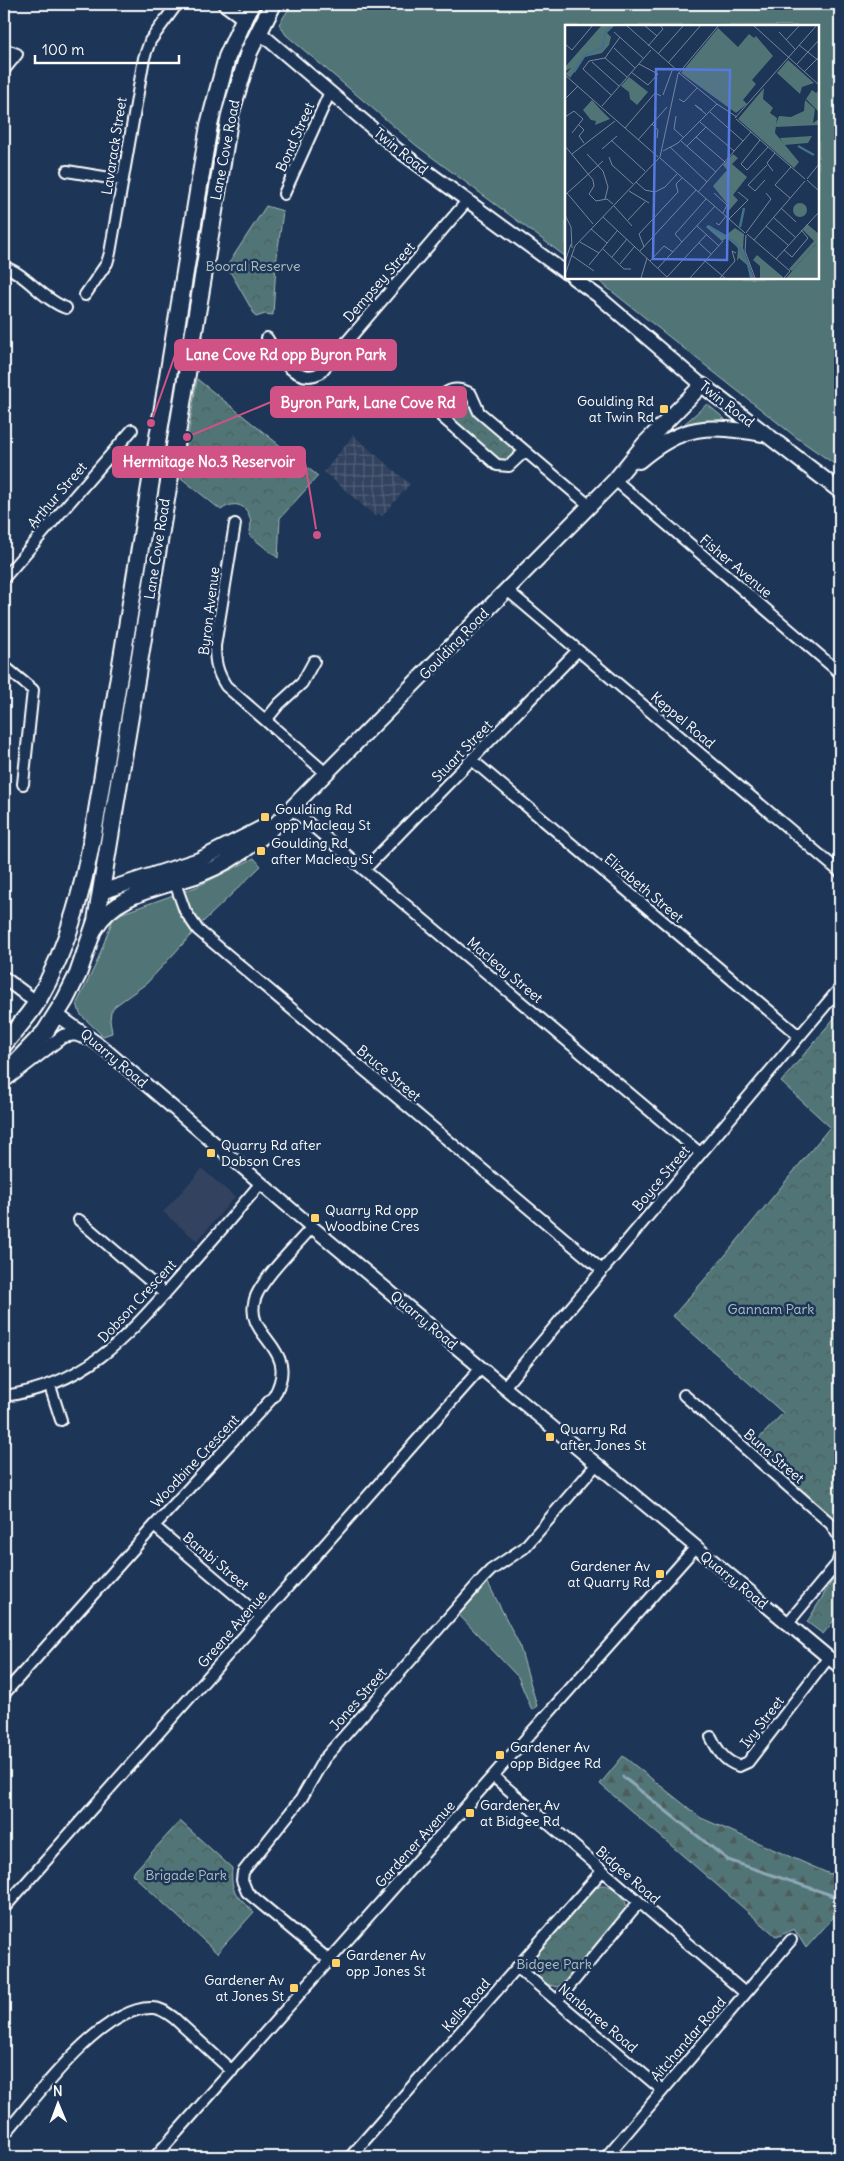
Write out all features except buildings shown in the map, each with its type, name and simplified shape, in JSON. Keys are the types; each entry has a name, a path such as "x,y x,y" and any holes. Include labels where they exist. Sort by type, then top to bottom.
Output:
{"highway":[{"name":"Lane Cove Road","path":"4,1075 45,1032 78,974 93,933 230,115 240,77 258,31 273,4"},
{"name":"Twin Road","path":"247,11 258,31"},
{"name":"Lane Cove Road","path":"4,1044 36,1002 66,941 81,892 96,817 209,125 221,77 247,11"},
{"path":"66,941 90,901 101,892"},
{"name":"Quarry Road","path":"36,1002 56,1014"}],"main road":[{"name":"Goulding Road","path":"101,892 202,873 242,852 266,834 590,506 615,480 645,443 705,388"},
{"name":"Twin Road","path":"705,388 840,491"},
{"path":"652,450 705,388"},
{"name":"Goulding Road","path":"615,480 652,450 674,436 704,428"},
{"name":"Twin Road","path":"704,428 731,429 766,435"},
{"name":"Goulding Road","path":"93,933 103,917 118,904 173,877"}],"street":[{"name":"Lavarack Street","path":"85,295 107,263 110,254 144,58 150,41 177,4"},
{"path":"224,4 247,11"},
{"name":"Twin Road","path":"258,31 398,150 565,272"},
{"path":"4,49 17,54 4,70"},
{"name":"Bond Street","path":"284,194 330,92"},
{"path":"67,171 122,180"},
{"name":"Dempsey Street","path":"267,338 277,357 298,374 313,376 320,373 467,201"},
{"path":"4,267 12,270 55,304 66,308"},
{"name":"Twin Road","path":"574,279 598,296 705,388"},
{"path":"525,451 509,466 497,464 442,418 439,407 443,395 458,389 471,394 479,412 590,506"},
{"name":"Arthur Street","path":"4,578 132,430"},
{"name":"Fisher Avenue","path":"615,480 840,672"},
{"name":"Byron Avenue","path":"235,524 215,660 218,674 226,686 327,774"},
{"name":"Keppel Road","path":"507,590 840,872"},
{"name":"Stuart Street","path":"364,870 578,650"},
{"path":"266,720 279,704 302,683 314,661"},
{"path":"4,666 33,690 24,784"},
{"name":"Elizabeth Street","path":"472,760 799,1036"},
{"name":"Macleay Street","path":"292,809 700,1153"},
{"name":"Bruce Street","path":"173,877 187,916 198,930 602,1270"},
{"name":"Quarry Road","path":"4,978 36,1002"},
{"name":"Boyce Street","path":"504,1387 840,988"},
{"name":"Quarry Road","path":"56,1014 101,1046 312,1227 840,1667"},
{"path":"4,1081 59,1038 67,1034 79,1035 101,1046"},
{"name":"Dobson Crescent","path":"4,1396 50,1386 105,1355 123,1340 165,1294 261,1183"},
{"path":"79,1220 165,1294"},
{"name":"Woodbine Crescent","path":"4,1694 154,1526 262,1410 278,1389 282,1372 281,1364 273,1346 256,1324 254,1305 260,1288 312,1227"},
{"name":"Greene Avenue","path":"4,1908 481,1368"},
{"path":"50,1386 61,1420"},
{"name":"Buna Street","path":"684,1395 831,1524 840,1542"},
{"name":"Jones Street","path":"329,1960 247,1892 242,1882 243,1872 301,1799 324,1759 483,1578 491,1570 524,1548 596,1465"},
{"name":"Bambi Street","path":"154,1526 261,1616"},
{"name":"Gardener Avenue","path":"155,2157 494,1777 695,1548"},
{"path":"788,1624 837,1564 840,1554"},
{"name":"Ivy Street","path":"711,1737 717,1750 732,1763 739,1766 748,1762 829,1657"},
{"name":"Bidgee Road","path":"494,1777 745,1993"},
{"name":"Kells Road","path":"350,2157 602,1871"},
{"path":"557,2001 639,1902"},
{"name":"Aitchandar Road","path":"606,2157 791,1940"},
{"name":"Nanbaree Road","path":"517,1967 662,2090"},
{"path":"4,2135 86,2042 97,2032 121,2017 143,2008 155,2008 169,2014 232,2071"}],"shaded area":[{"path":"353,435 410,484 382,516 378,513 375,516 324,472"},
{"path":"202,1169 235,1197 197,1241 163,1212"}],"green space":[{"path":"292,4 840,4 840,468 797,438 596,279 819,279 819,25 565,25 565,256 417,146 286,35 279,24"},
{"name":"Booral Reserve","path":"266,206 283,211 276,264 273,315 265,314 256,317 227,266"},
{"path":"197,379 318,476 280,518 278,558 249,535 250,520 245,509 235,505 221,510 181,478"},
{"path":"458,393 466,397 515,448 516,454 510,461 501,462 459,428 445,413 443,407 446,398"},
{"path":"707,404 725,419 683,425"},
{"path":"254,858 261,866 203,922 147,983 115,1006 111,1012 110,1020 112,1033 103,1036 80,1014 77,1003 96,964 114,916 196,887"},
{"name":"Gannam Park","path":"840,1011 840,1527 836,1521 751,1447 783,1413 673,1316 830,1127 781,1082"},
{"path":"840,1568 840,1613 823,1634 807,1622"},
{"path":"488,1583 519,1644 537,1706 532,1710 518,1677 459,1615"},
{"path":"623,1756 701,1818 830,1874 840,1870 840,1910 806,1948 794,1929 777,1937 600,1784"},
{"name":"Brigade Park","path":"180,1821 232,1868 232,1883 236,1893 254,1912 217,1953 132,1874"},
{"name":"Bidgee Park","path":"601,1885 615,1889 619,1893 625,1901 627,1911 567,1982 557,1987 546,1984 531,1971 534,1955 593,1889"}],"waterway":[{"path":"623,1777 728,1860 840,1898"}],"place":[{"name":"Goulding Rd at Twin Rd","path":"664,409"},
{"name":"Lane Cove Rd opp Byron Park","path":"151,423"},
{"name":"Byron Park, Lane Cove Rd","path":"187,437"},
{"name":"Hermitage No.3 Reservoir","path":"317,535"},
{"name":"Goulding Rd opp Macleay St","path":"265,817"},
{"name":"Goulding Rd after Macleay St","path":"261,851"},
{"name":"Quarry Rd after Dobson Cres","path":"211,1153"},
{"name":"Quarry Rd opp Woodbine Cres","path":"315,1218"},
{"name":"Quarry Rd after Jones St","path":"550,1437"},
{"name":"Gardener Av at Quarry Rd","path":"660,1574"},
{"name":"Gardener Av opp Bidgee Rd","path":"500,1755"},
{"name":"Gardener Av at Bidgee Rd","path":"470,1813"},
{"name":"Gardener Av opp Jones St","path":"336,1963"},
{"name":"Gardener Av at Jones St","path":"294,1988"}]}
